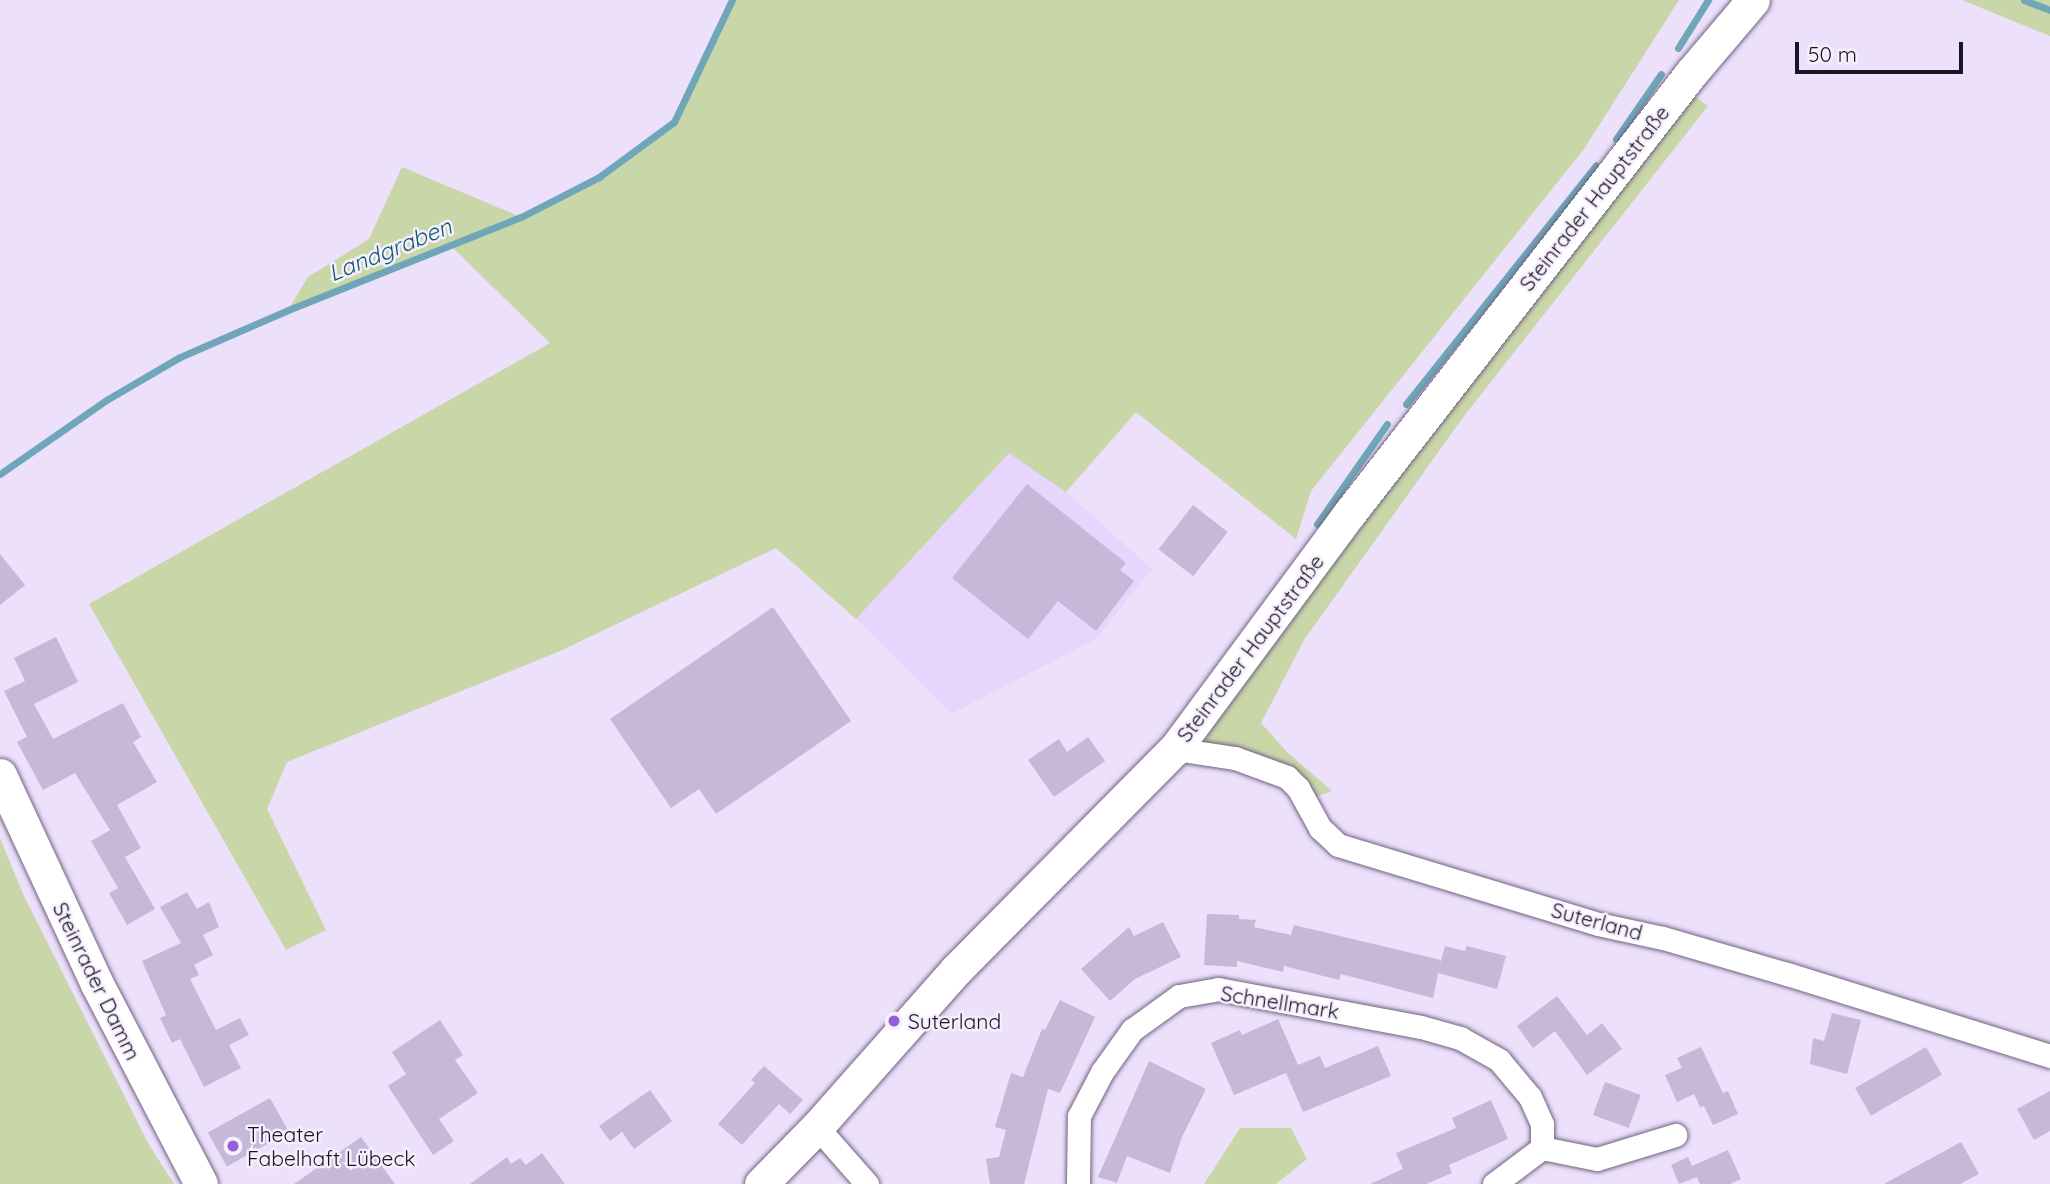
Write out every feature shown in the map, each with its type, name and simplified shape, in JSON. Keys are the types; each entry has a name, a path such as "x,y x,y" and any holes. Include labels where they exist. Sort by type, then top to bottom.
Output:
{"main road":[{"name":"Steinrader Hauptstraße","path":"1692,72 1734,0"},
{"name":"Steinrader Hauptstraße","path":"761,1184 817,1127 956,971 1175,749 1349,514 1692,72 1753,0"},
{"name":"Steinrader Damm","path":"0,775 97,984 201,1184"}],"street":[{"name":"Suterland","path":"1175,749 1235,758 1286,776 1298,788 1320,828 1338,845 1598,924 1663,938 1775,971 2050,1056"},
{"name":"Schnellmark","path":"1078,1184 1079,1116 1102,1072 1132,1030 1179,996 1218,989 1421,1027 1460,1038 1499,1060 1530,1097 1542,1124 1542,1148"},
{"path":"817,1127 867,1184"},
{"path":"1494,1184 1542,1148 1597,1159 1675,1135"}],"shaded area":[{"path":"1010,452 1066,492 1152,569 1096,639 951,714 856,619"}],"green space":[{"path":"734,0 1679,0 1584,149 1311,491 1296,539 1136,412 1066,492 1009,453 856,619 776,548 560,651 287,762 267,809 326,930 286,950 89,604 550,343 449,244 288,310 308,277 369,239 402,167 521,217 599,177 674,122"},
{"path":"1962,0 2050,0 2050,36"},
{"path":"1693,95 1708,106 1464,416 1304,640 1261,723 1288,753 1332,791 1317,796 1294,774 1205,743 1209,732 1307,591"},
{"path":"0,838 23,894 148,1143 174,1184 0,1184"},
{"path":"1240,1128 1291,1128 1307,1159 1276,1184 1204,1184"}],"building":[{"path":"1027,484 1126,563 1120,570 1134,581 1096,631 1058,601 1028,639 952,578"},
{"path":"1193,505 1228,532 1193,576 1159,549"},
{"path":"0,554 25,585 0,605"},
{"path":"773,607 851,721 716,814 699,789 671,808 610,719"},
{"path":"56,637 78,682 34,704 53,739 123,703 141,737 133,742 157,782 117,805 141,848 125,857 155,909 127,925 109,893 118,888 91,841 110,830 75,773 43,790 17,742 27,737 4,691 25,681 14,658"},
{"path":"1088,737 1105,761 1054,797 1028,760 1059,739 1067,752"},
{"path":"187,892 197,909 209,902 219,927 203,935 213,955 194,965 199,975 190,979 216,1030 240,1018 249,1035 229,1045 241,1068 204,1087 180,1039 172,1043 160,1018 166,1015 142,961 181,943 160,907"},
{"path":"1207,914 1239,915 1239,919 1256,920 1254,927 1291,935 1294,925 1441,960 1433,998 1341,974 1339,980 1284,966 1283,972 1237,961 1237,967 1204,965"},
{"path":"1163,922 1181,957 1135,979 1110,1001 1081,969 1129,927 1134,936"},
{"path":"1445,946 1465,951 1467,946 1506,956 1497,989 1438,973"},
{"path":"1557,996 1587,1035 1602,1023 1622,1049 1587,1075 1555,1031 1533,1048 1517,1026"},
{"path":"1060,1000 1095,1017 1060,1093 1048,1089 1024,1184 990,1184 986,1159 999,1157 1006,1130 995,1127 1011,1073 1023,1077 1042,1029 1045,1030"},
{"path":"1832,1013 1861,1020 1847,1074 1810,1064 1813,1038 1824,1041"},
{"path":"1278,1019 1298,1065 1320,1056 1325,1068 1378,1046 1391,1076 1303,1112 1286,1073 1234,1095 1211,1043 1240,1030 1242,1035"},
{"path":"440,1020 463,1055 455,1060 478,1093 439,1119 454,1141 433,1155 388,1086 406,1074 392,1052"},
{"path":"1701,1047 1723,1093 1728,1091 1738,1114 1713,1125 1704,1106 1700,1107 1694,1094 1677,1102 1665,1075 1682,1068 1677,1058"},
{"path":"1926,1047 1942,1075 1871,1116 1855,1088"},
{"path":"1149,1061 1206,1089 1182,1137 1170,1173 1127,1156 1117,1183 1098,1177"},
{"path":"764,1066 803,1100 790,1114 779,1104 742,1145 718,1124 755,1083 751,1080"},
{"path":"1605,1082 1641,1095 1629,1128 1593,1115"},
{"path":"650,1090 672,1121 634,1149 622,1132 610,1141 599,1126"},
{"path":"2050,1091 2050,1131 2034,1140 2017,1109"},
{"path":"270,1098 289,1132 227,1167 208,1132"},
{"path":"1491,1100 1508,1139 1449,1165 1452,1173 1426,1184 1370,1184 1403,1169 1396,1153 1456,1128 1452,1118"},
{"path":"361,1137 395,1184 294,1184"},
{"path":"1961,1142 1979,1174 1960,1184 1884,1184"},
{"path":"1728,1150 1741,1179 1730,1184 1700,1184 1697,1177 1679,1184 1671,1165 1688,1157 1692,1166"},
{"path":"542,1153 565,1184 470,1184 507,1157 511,1164 520,1158 526,1165"}],"waterway":[{"name":"Landgraben","path":"0,474 108,399 180,357 288,310 521,217 599,177 674,122 732,0"},
{"path":"1678,48 1708,0"},
{"path":"2024,0 2050,10"},
{"path":"1616,139 1661,74"},
{"path":"1406,404 1596,165"},
{"path":"1317,524 1387,424"}],"place":[{"name":"Suterland","path":"894,1021"},
{"name":"Theater Fabelhaft Lübeck","path":"233,1146"}]}
